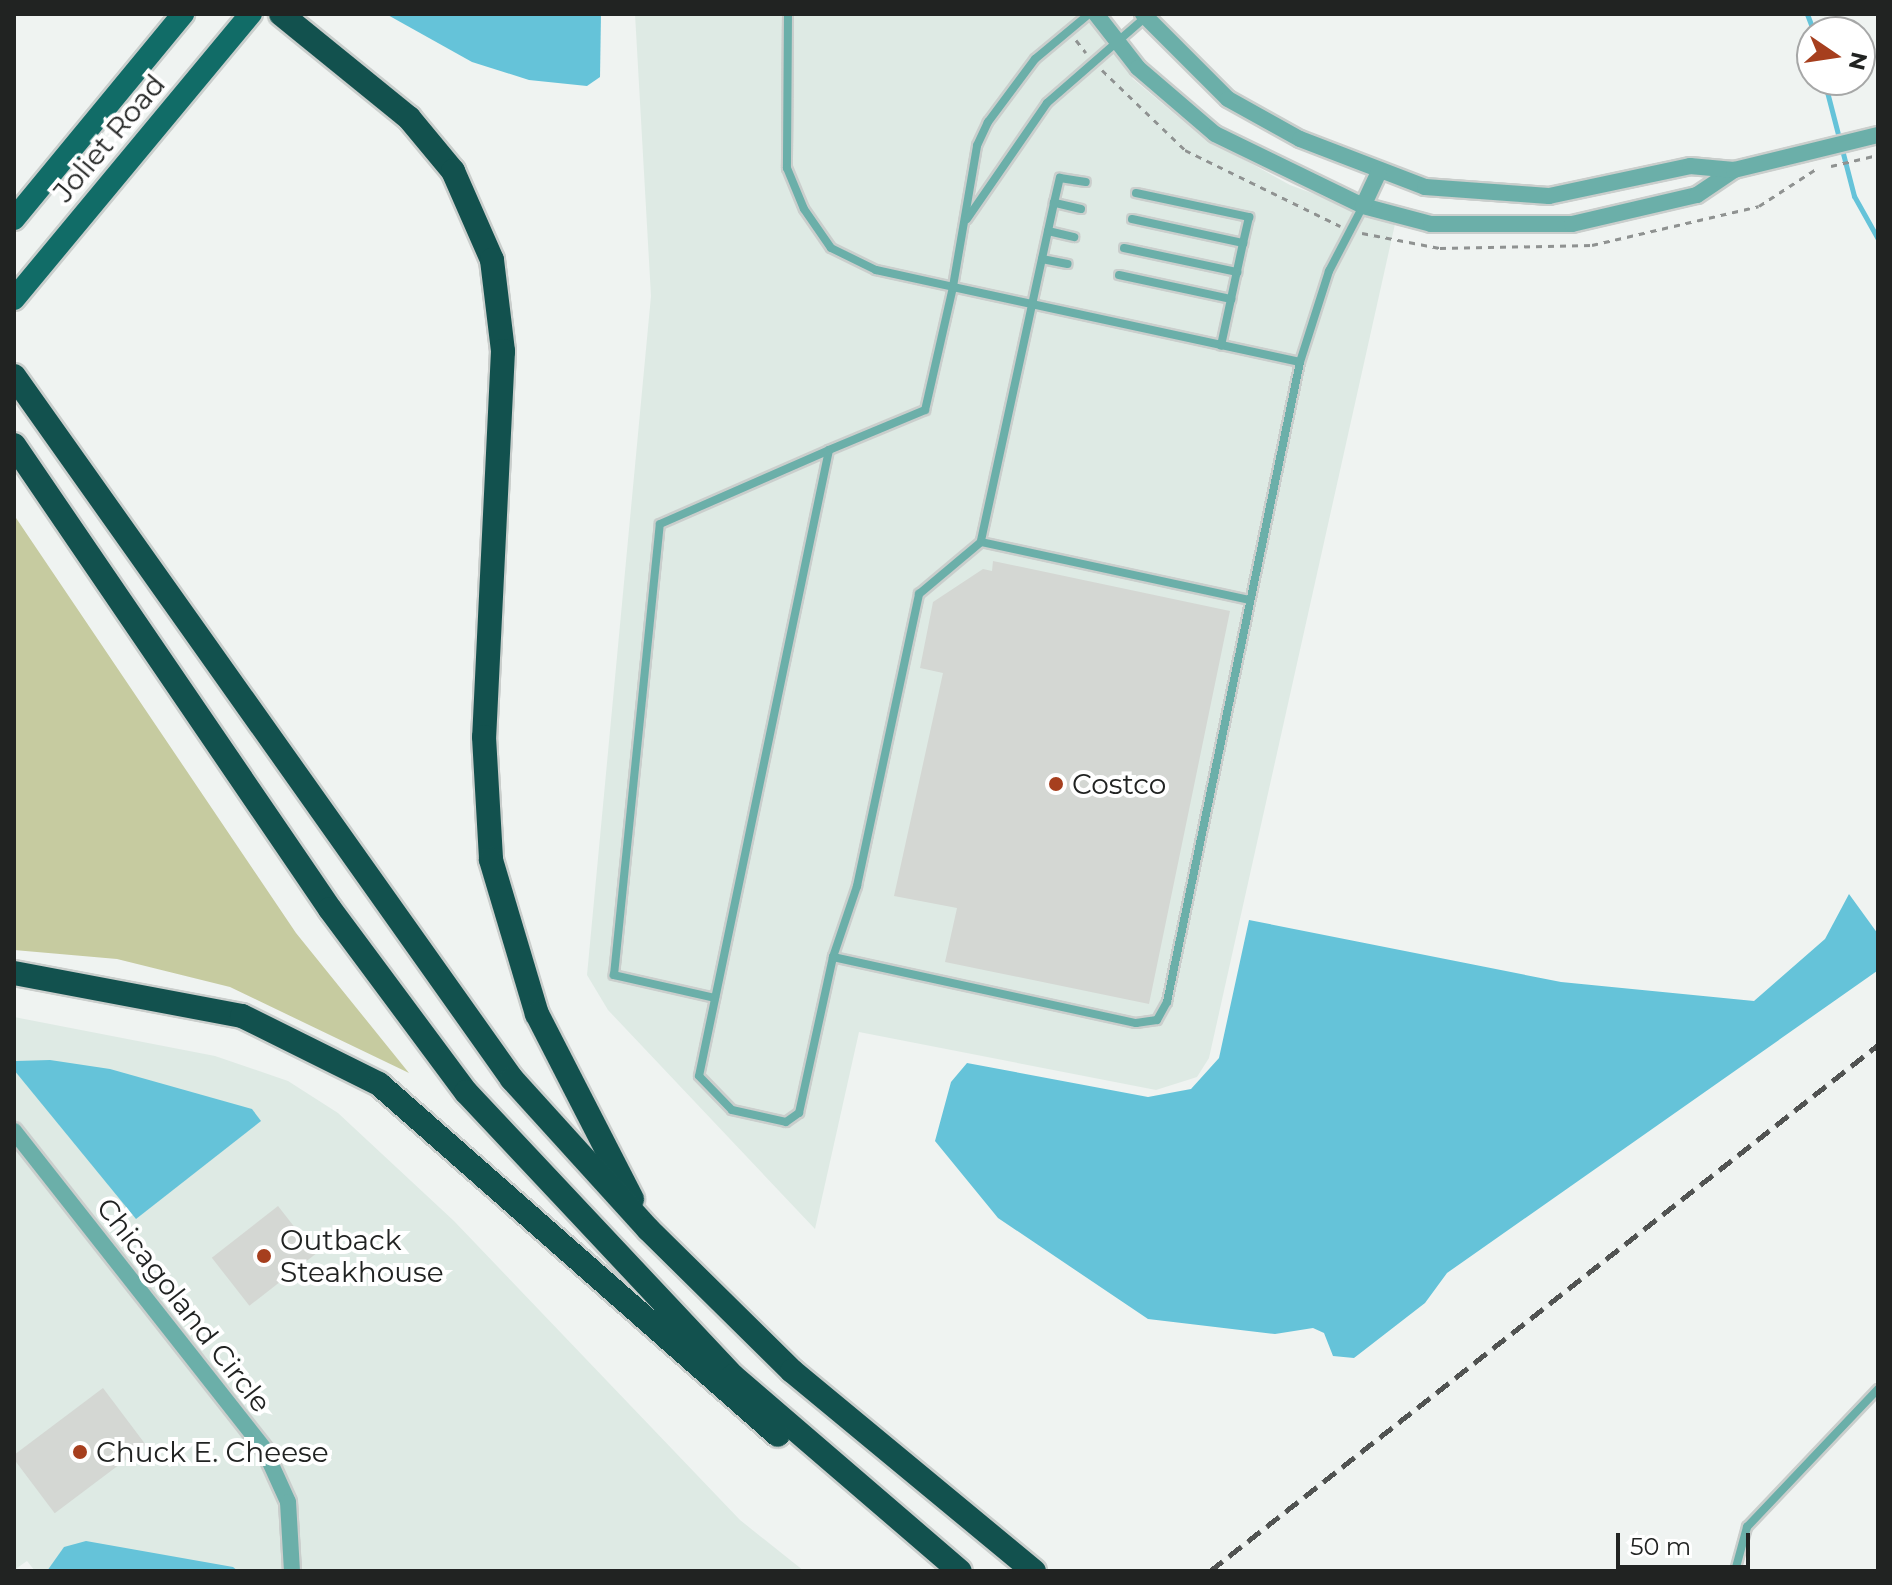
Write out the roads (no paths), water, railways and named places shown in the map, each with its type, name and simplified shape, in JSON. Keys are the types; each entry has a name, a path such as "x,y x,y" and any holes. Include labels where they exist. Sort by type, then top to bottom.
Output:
{"highway":[{"path":"281,14 409,118 453,171 492,260 503,351 484,737 491,860 537,1014 648,1229"},
{"path":"14,376 435,979 512,1079 648,1229 856,1430 1034,1571"},
{"path":"14,445 330,909 466,1092 623,1265 829,1464 960,1571"},
{"path":"14,973 242,1016 379,1084 438,1129 695,1369 768,1430 829,1464"}],"main road":[{"name":"Joliet Road","path":"14,219 183,14"},
{"name":"Joliet Road","path":"14,299 251,14"}],"street":[{"path":"1096,14 1116,41 1215,134 1363,206 1431,224 1572,224 1697,195 1734,170"},
{"path":"1146,15 1228,99 1379,171 1425,187 1549,196 1690,166 1734,170 1873,137"},
{"path":"1363,206 1379,171"},
{"name":"Chicagoland Circle","path":"14,1131 264,1449 288,1502 292,1571"}],"lane":[{"path":"788,14 787,168 804,209 831,248 876,270 1300,362"},
{"path":"715,998 614,975 660,524 925,410 967,219 977,146 988,122 1035,59 1089,14"},
{"path":"967,219 1047,103 1146,15"},
{"path":"829,450 699,1076 732,1110 786,1122 799,1113 833,957 857,886 919,594 981,542 1060,178 1086,182"},
{"path":"1136,193 1249,217 1221,346"},
{"path":"1054,203 1081,209"},
{"path":"833,957 1136,1023 1157,1020 1167,1002 1300,362 1329,271 1363,206"},
{"path":"1132,219 1243,243"},
{"path":"1048,231 1074,237"},
{"path":"1124,248 1237,272"},
{"path":"1042,259 1068,264"},
{"path":"1119,275 1231,299"},
{"path":"981,542 1250,600"},
{"path":"1735,1571 1747,1527 1878,1389"}],"water":[{"path":"386,14 601,14 600,77 587,86 529,80 472,62"},
{"path":"1849,894 1878,934 1877,971 1447,1273 1425,1303 1354,1358 1333,1356 1324,1333 1313,1328 1275,1334 1148,1319 998,1218 935,1141 951,1082 967,1063 1148,1097 1191,1089 1219,1058 1249,920 1561,982 1754,1001 1825,939"},
{"path":"50,1060 110,1069 252,1109 261,1121 136,1219 14,1070 16,1061"},
{"path":"86,1541 233,1567 238,1571 47,1571 64,1547"}],"waterway":[{"path":"1828,96 1854,196 1878,239"}],"railway":[{"path":"1210,1571 1878,1045"}],"place":[{"name":"Costco","path":"1056,784"},
{"name":"Outback Steakhouse","path":"264,1256"},
{"name":"Chuck E. Cheese","path":"80,1452"}]}
